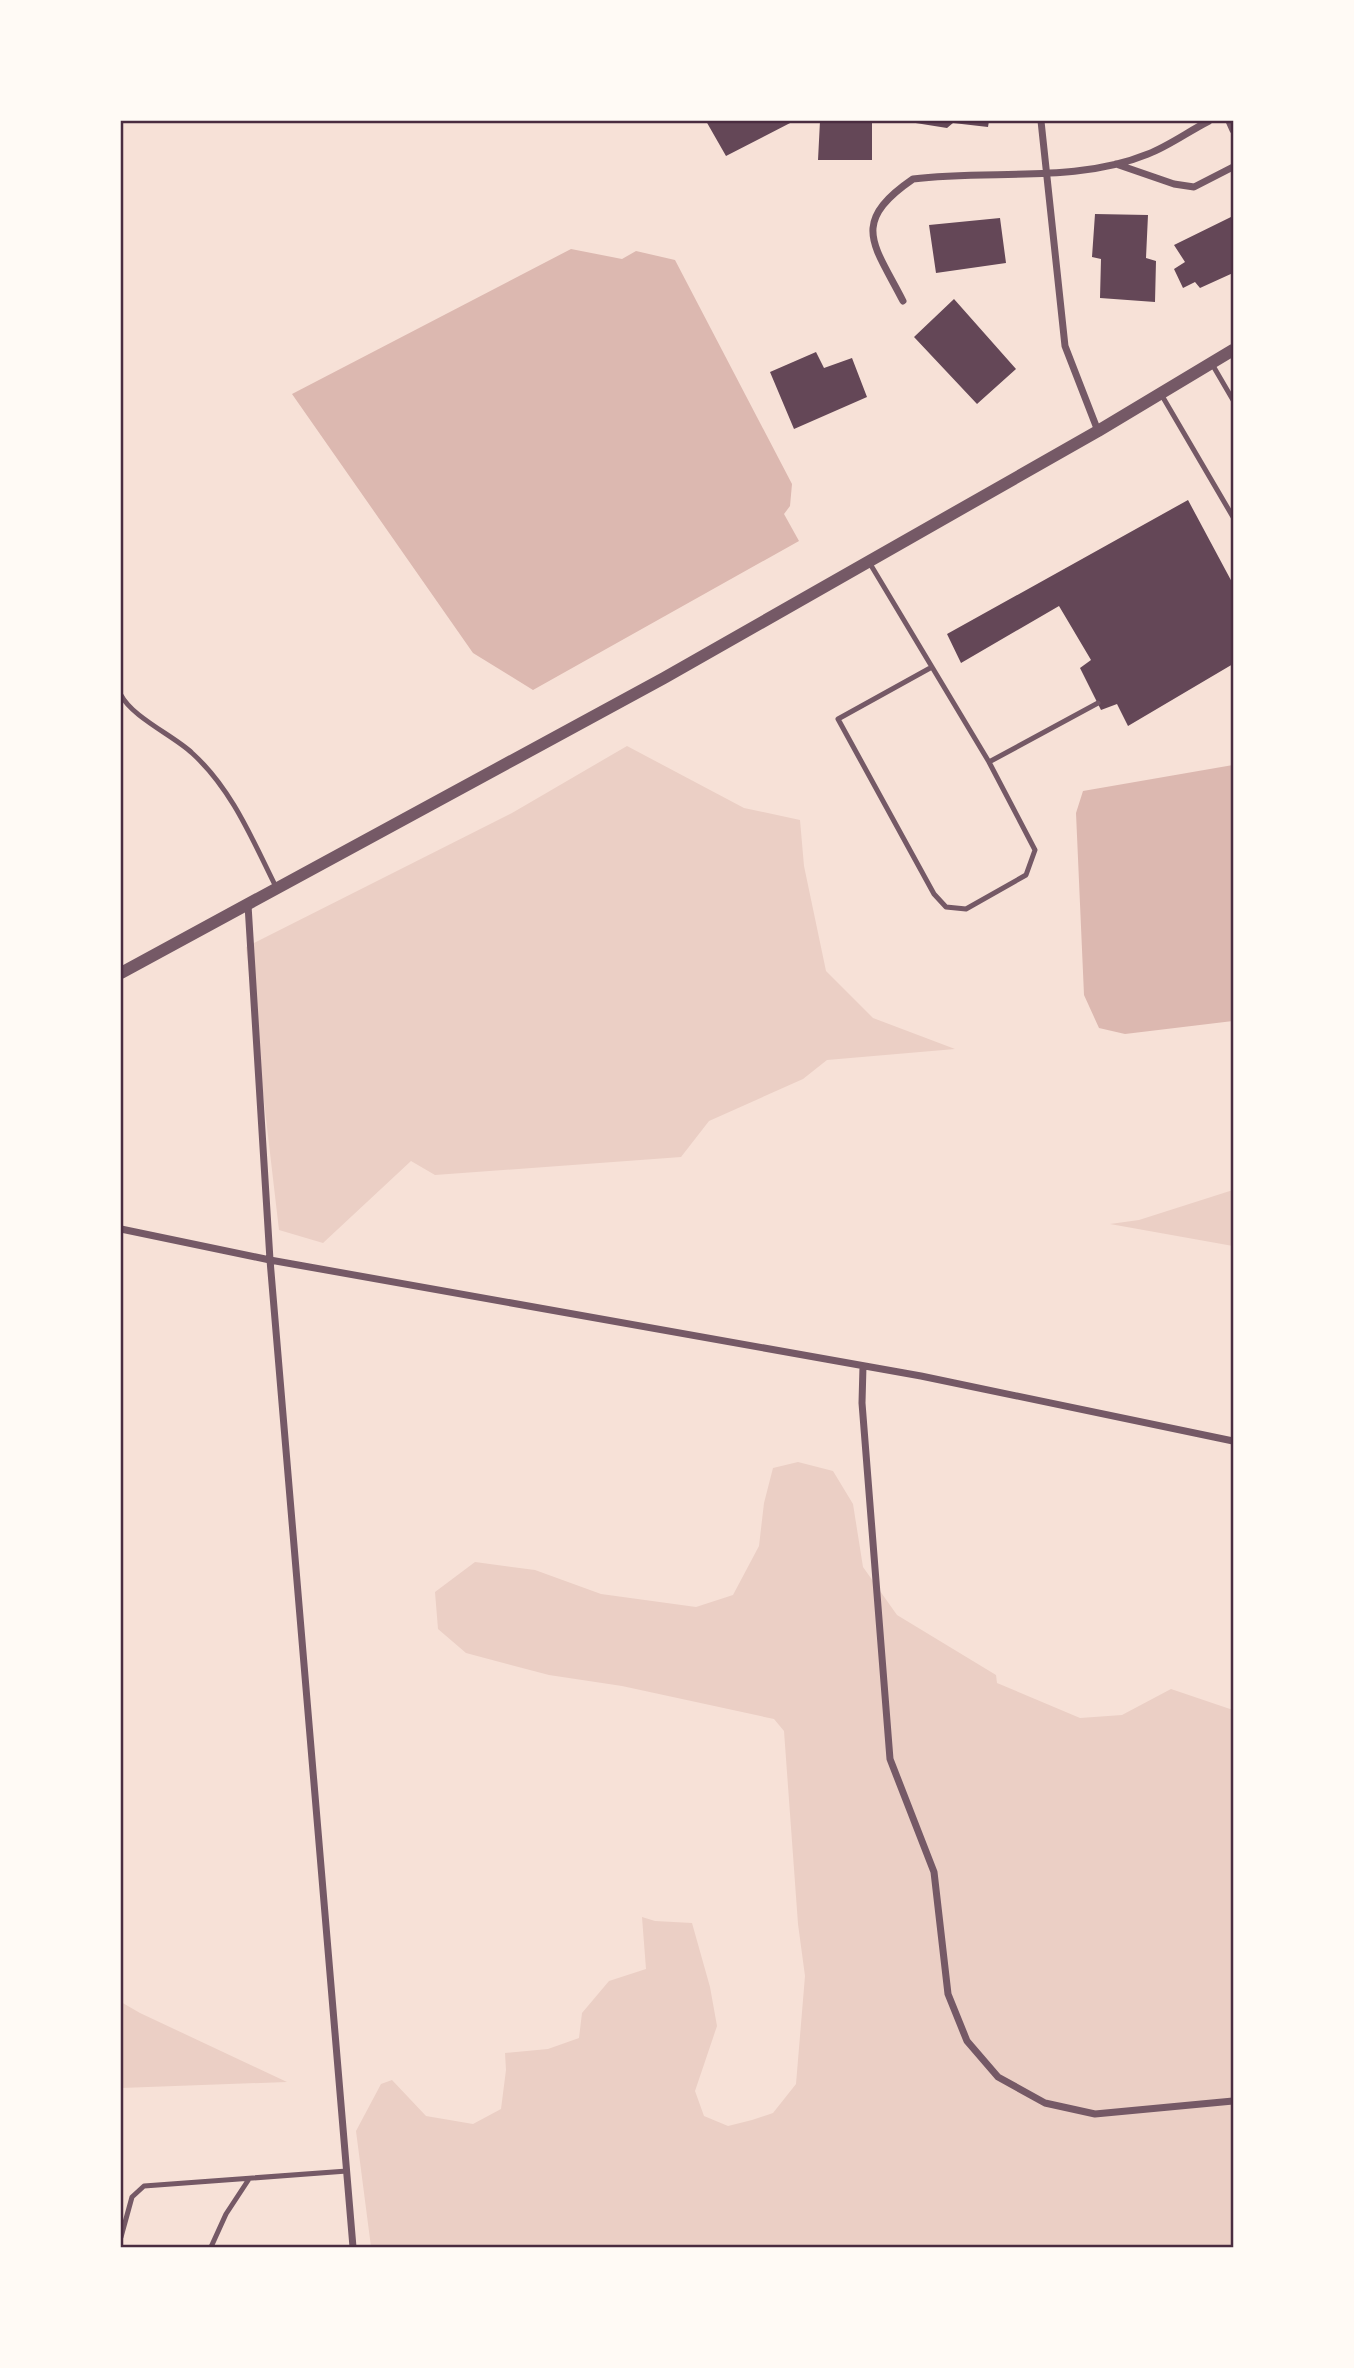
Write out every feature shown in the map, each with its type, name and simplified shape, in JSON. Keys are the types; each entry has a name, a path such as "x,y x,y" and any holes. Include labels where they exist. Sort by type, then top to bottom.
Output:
{"street":[{"path":"1041,121 1065,346 1098,431"},
{"path":"903,300 871,237 872,221 896,190 913,179 1047,173 1115,164 1148,154 1209,121"},
{"path":"1229,121 1233,130"},
{"path":"1115,164 1174,184 1194,187 1233,167"},
{"path":"121,973 652,685 1098,431 1233,350"},
{"path":"247,903 270,1260 353,2247"},
{"path":"121,1229 270,1260 863,1366 1233,1441"},
{"path":"863,1366 862,1403 890,1759 934,1872 948,1994 967,2041 998,2077 1045,2104 1095,2114 1233,2101"}],"lane":[{"path":"1211,363 1233,400"},
{"path":"1161,394 1233,517"},
{"path":"869,562 932,667 989,762 1035,850 1027,874 966,909 946,907 934,894 838,719 932,667"},
{"path":"121,695 193,754 224,791 246,826 276,887"},
{"path":"989,762 1098,704"},
{"path":"121,2236 132,2197 144,2186 347,2171"},
{"path":"211,2247 226,2214 249,2179"}],"shaded area":[{"path":"571,249 622,259 636,251 675,260 792,484 790,506 784,514 799,541 533,690 473,653 292,394"},
{"path":"627,746 744,808 800,820 804,866 826,971 873,1018 955,1049 827,1060 803,1079 709,1121 681,1157 435,1175 411,1161 323,1243 279,1230 246,947 512,813"},
{"path":"1233,765 1233,1021 1125,1034 1099,1028 1084,995 1076,813 1083,791"},
{"path":"1233,1190 1233,1246 1110,1224 1139,1220"},
{"path":"798,1462 833,1471 853,1504 863,1567 897,1615 996,1675 997,1683 1080,1718 1122,1715 1171,1689 1233,1710 1233,2247 371,2247 356,2131 381,2084 392,2080 426,2116 473,2124 501,2109 506,2070 505,2053 548,2049 579,2038 582,2013 609,1981 646,1969 642,1917 655,1921 692,1923 710,1987 717,2026 695,2091 704,2116 728,2126 773,2113 796,2084 805,1976 798,1924 784,1731 774,1719 622,1686 549,1675 466,1653 438,1629 435,1592 475,1562 535,1570 601,1594 696,1607 733,1595 759,1546 764,1503 773,1468"},
{"path":"121,2002 140,2013 287,2082 121,2088"}],"building":[{"path":"706,121 794,121 726,156"},
{"path":"820,121 872,121 872,160 818,160"},
{"path":"903,121 989,121 988,127 953,123 947,128"},
{"path":"1095,214 1148,215 1146,258 1156,261 1155,302 1100,298 1101,259 1092,257"},
{"path":"1233,216 1233,273 1200,288 1195,282 1183,288 1174,269 1185,262 1174,245"},
{"path":"1000,218 1006,263 936,273 929,225"},
{"path":"954,299 1016,369 977,404 914,337"},
{"path":"816,352 824,368 852,358 867,397 794,429 770,372"},
{"path":"1188,500 1233,584 1233,664 1128,726 1117,704 1101,710 1080,668 1091,660 1059,606 961,663 947,634"}]}
